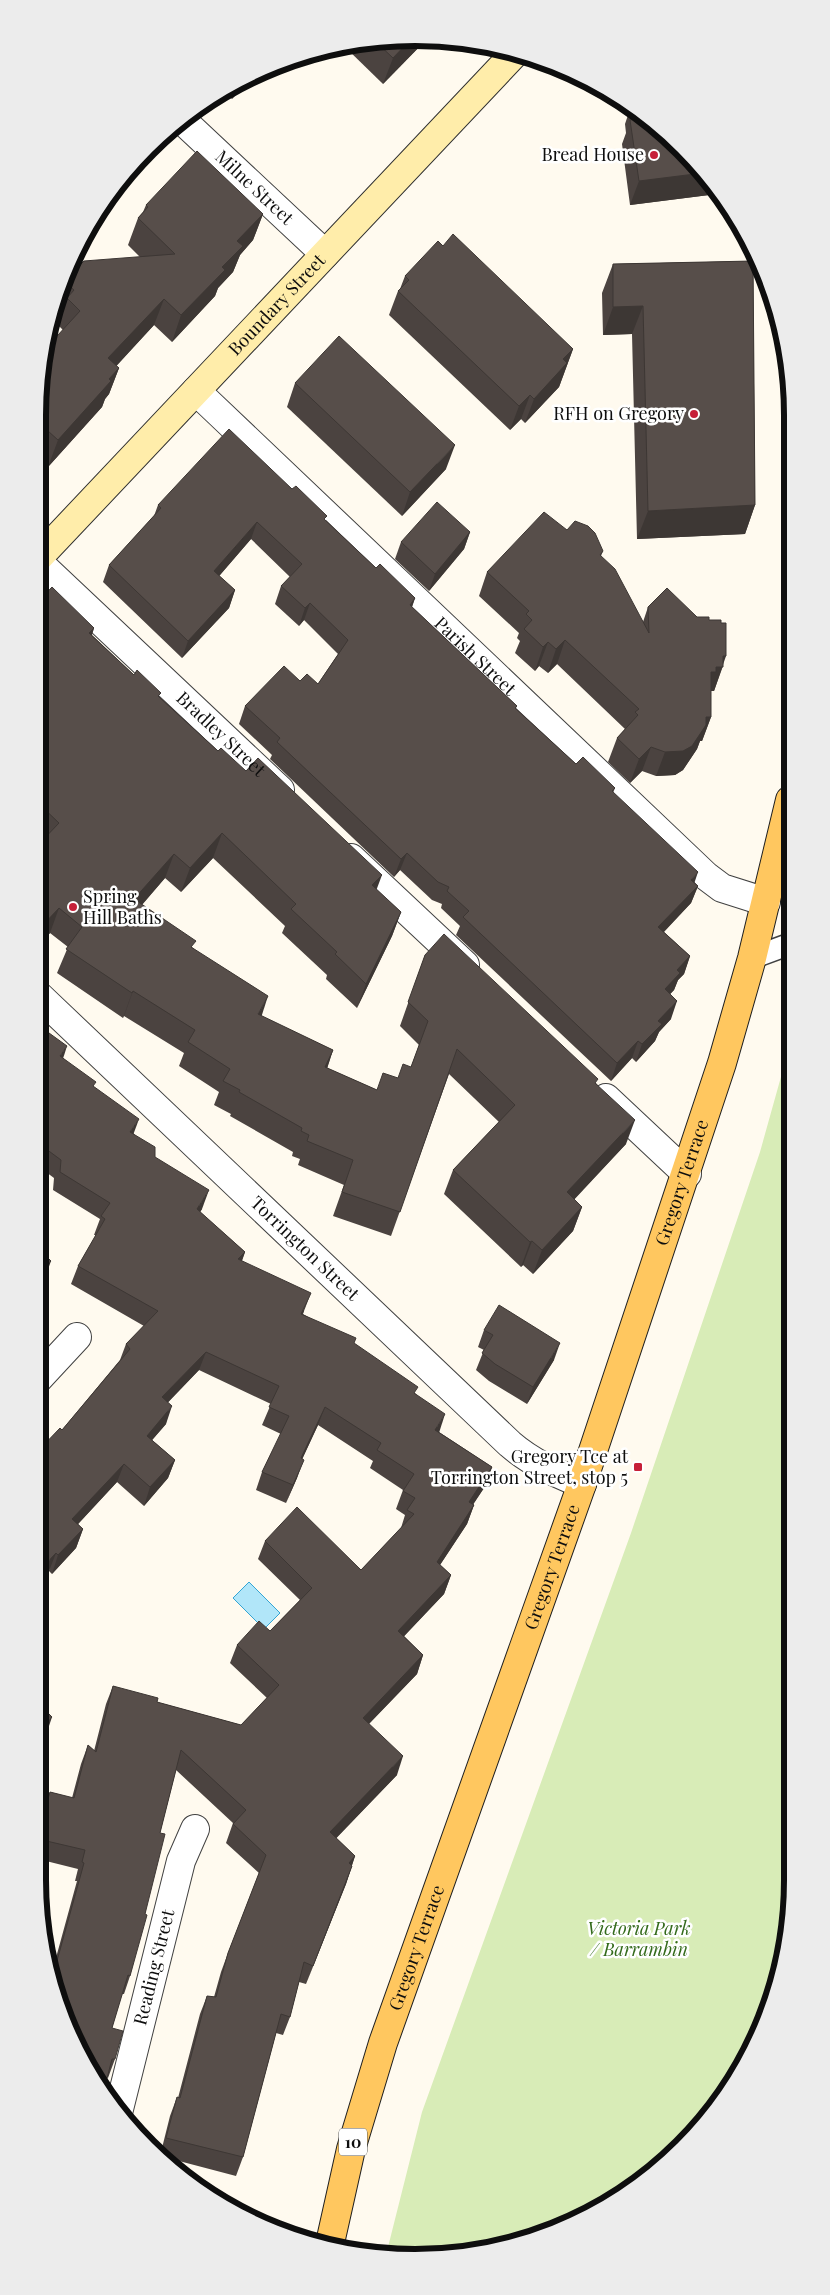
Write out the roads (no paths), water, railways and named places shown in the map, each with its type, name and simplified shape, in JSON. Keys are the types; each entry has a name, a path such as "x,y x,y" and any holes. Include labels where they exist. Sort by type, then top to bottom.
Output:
{"main road":[{"name":"Boundary Street","path":"46,551 510,59"},
{"name":"Gregory Terrace","path":"331,2239 351,2149 380,2052 582,1484 687,1174 722,1063 752,958 784,826"}],"street":[{"name":"Milne Street","path":"187,125 325,254"},
{"name":"Parish Street","path":"196,391 706,876 722,888 766,902"},
{"name":"Bradley Street","path":"46,568 297,807"},
{"path":"333,841 485,984"},
{"name":"Torrington Street","path":"46,1003 510,1444 544,1468 582,1484"},
{"path":"586,1079 687,1174"},
{"path":"46,1370 77,1337"},
{"name":"Reading Street","path":"121,2102 181,1861 195,1828"}],"lane":[{"path":"752,958 784,946"}],"water":[{"path":"249,1582 280,1613 264,1629 233,1598"}],"place":[{"name":"Bread House","path":"654,155"},
{"name":"RFH on Gregory","path":"694,414"},
{"name":"Spring Hill Baths","path":"73,907"},
{"name":"Gregory Tce at Torrington Street, stop 5","path":"638,1467"}],"park label":[{"name":"Victoria Park / Barrambin","path":"639,1939"}]}
